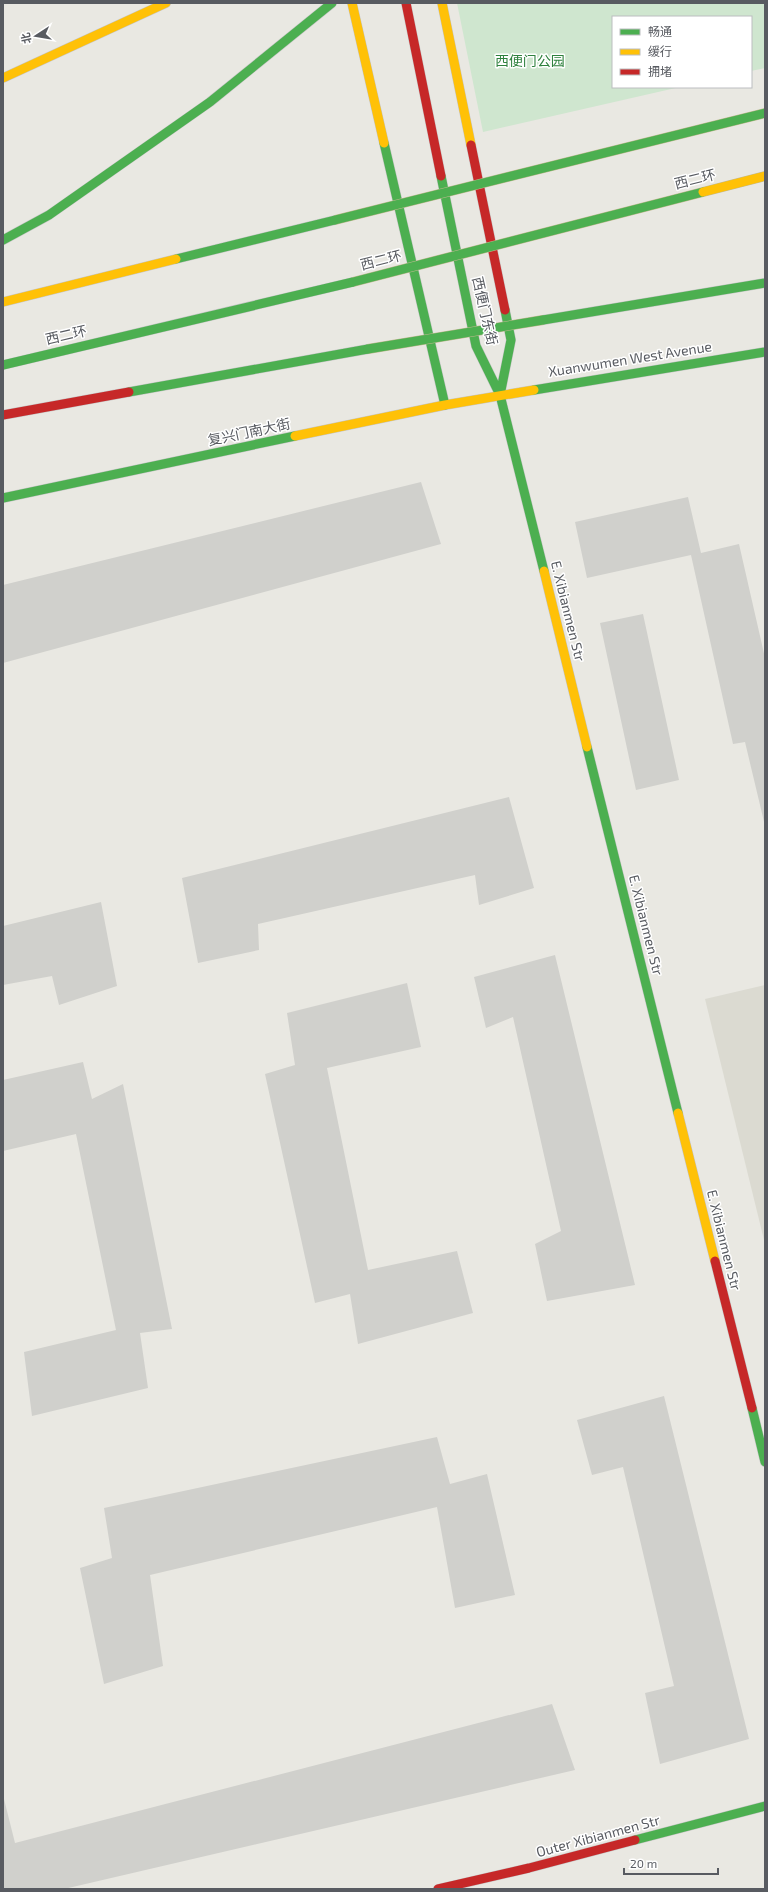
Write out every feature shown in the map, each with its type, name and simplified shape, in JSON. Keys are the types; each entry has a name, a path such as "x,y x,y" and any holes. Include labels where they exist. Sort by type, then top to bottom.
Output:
{"main road":[{"path":"3,78 166,3"},
{"path":"3,240 49,216 204,107 332,3"},
{"path":"352,3 445,405"},
{"name":"西便门东街","path":"406,3 476,346 500,395"},
{"name":"西便门东街","path":"442,3 511,340 500,395"},
{"path":"3,302 765,113"},
{"name":"西二环","path":"3,365 353,282 765,176"},
{"path":"3,414 368,349 765,283"},
{"name":"Xuanwumen West Avenue","path":"500,395 765,352"},
{"name":"复兴门南大街","path":"3,498 445,405 500,395"},
{"name":"E. Xibianmen Str","path":"500,395 765,1462"},
{"name":"Outer Xibianmen Str","path":"438,1889 529,1868 765,1806"}],"shaded area":[{"path":"765,985 765,1244 705,999"}],"green space":[{"name":"西便门公园","path":"457,3 765,3 765,68 752,71 752,16 612,16 612,88 676,88 483,132"}],"building":[{"path":"421,482 441,544 3,663 3,585"},
{"path":"688,497 701,553 739,544 765,658 765,826 745,742 733,744 691,555 587,578 575,522"},
{"path":"643,614 679,780 636,790 600,623"},
{"path":"509,797 534,888 479,905 475,875 258,924 259,950 198,963 182,878"},
{"path":"101,902 117,986 59,1005 52,976 3,985 3,926"},
{"path":"555,955 635,1285 547,1301 535,1244 561,1231 513,1017 486,1028 474,977"},
{"path":"407,983 421,1047 327,1068 368,1270 457,1251 473,1313 358,1344 350,1294 315,1303 265,1074 295,1065 287,1013"},
{"path":"83,1062 92,1099 123,1084 172,1329 140,1333 148,1388 32,1416 24,1352 116,1330 76,1134 3,1151 3,1080"},
{"path":"664,1396 749,1739 660,1764 645,1693 674,1686 623,1467 592,1475 577,1420"},
{"path":"437,1437 450,1484 487,1474 515,1595 455,1608 437,1507 150,1575 163,1666 104,1684 80,1568 112,1558 104,1508"},
{"path":"552,1704 575,1770 64,1889 3,1889 3,1795 15,1843"}],"traffic: fast":[{"path":"3,240 49,215 210,102 332,3"},
{"path":"335,220 765,113"},
{"path":"384,143 445,405"},
{"path":"441,176 476,346 500,395 544,571"},
{"path":"353,282 703,192"},
{"path":"176,259 335,220"},
{"path":"3,365 353,282"},
{"path":"543,320 765,283"},
{"path":"500,395 511,340 505,310"},
{"path":"368,349 543,320"},
{"path":"129,392 368,349"},
{"path":"534,390 765,352"},
{"path":"3,498 295,436"},
{"path":"587,747 678,1113"},
{"path":"752,1408 765,1462"},
{"path":"635,1840 765,1806"}],"traffic: slow":[{"path":"3,78 166,3"},
{"path":"352,3 384,143"},
{"path":"442,3 471,145"},
{"path":"703,192 765,176"},
{"path":"3,302 176,259"},
{"path":"295,436 445,405 534,390"},
{"path":"544,571 587,747"},
{"path":"678,1113 715,1261"}],"traffic: jam":[{"path":"406,3 441,176"},
{"path":"471,145 505,310"},
{"path":"3,415 129,392"},
{"path":"715,1261 752,1408"},
{"path":"438,1889 529,1868 635,1840"}]}
